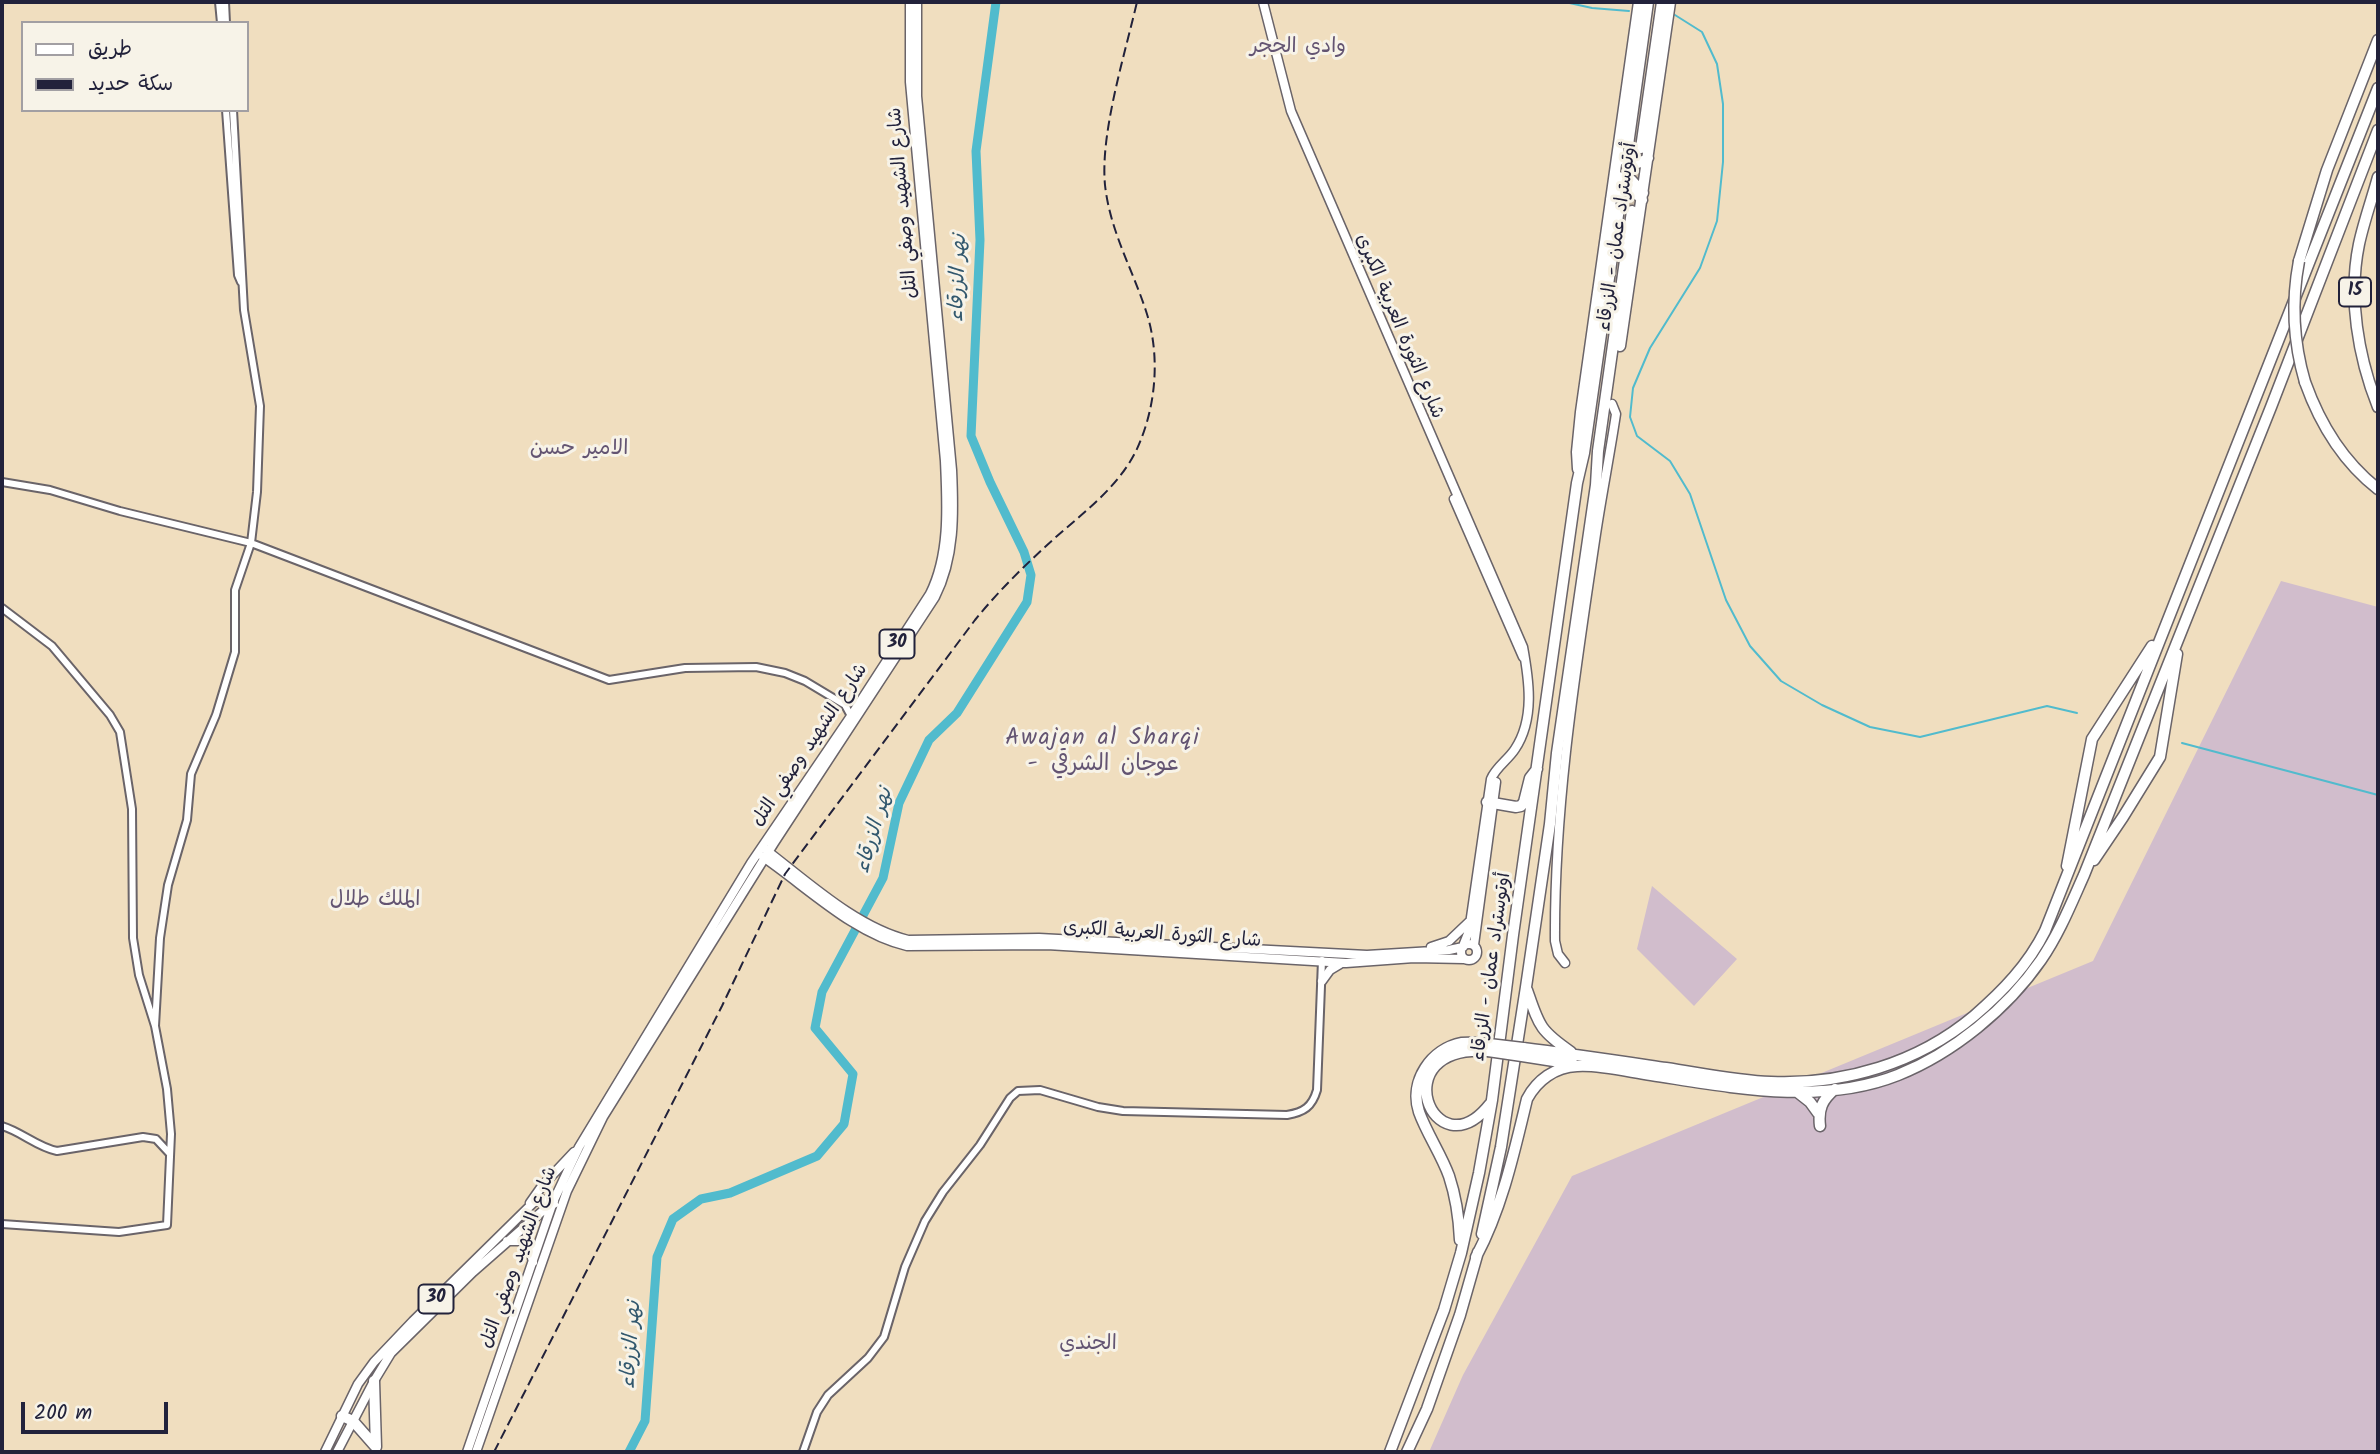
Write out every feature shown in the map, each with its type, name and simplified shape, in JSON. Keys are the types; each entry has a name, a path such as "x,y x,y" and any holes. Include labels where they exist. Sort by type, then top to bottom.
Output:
{"highway":[{"name":"أوتوستراد عمان - الزرقاء","path":"1579,474 1577,452 1611,199 1620,177 1618,152 1639,2"},
{"name":"أوتوستراد عمان - الزرقاء","path":"1628,145 1648,2"},
{"name":"أوتوستراد عمان - الزرقاء","path":"1641,148 1662,2"},
{"name":"أوتوستراد عمان - الزرقاء","path":"1597,477 1612,404 1670,2"},
{"path":"2378,40 2327,170 2299,261 2294,296 2296,348 2305,382 2325,430 2356,469 2378,489"},
{"path":"1741,1083 1844,1077 1880,1068 1932,1046 1959,1029 2007,987 2038,944 2065,882 2378,88"},
{"path":"1461,1253 1453,1188 1420,1114 1416,1095 1426,1067 1441,1052 1460,1044 1796,1091 1836,1089 1870,1083 1923,1063 1984,1021 2010,998 2042,958 2084,875 2378,130"},
{"path":"1618,152 1624,161 1629,163 1648,162"},
{"path":"1620,177 1648,162"},
{"path":"1620,177 1636,184 1642,196"},
{"name":"15","path":"2378,177 2359,246 2354,301 2361,351 2378,407"},
{"path":"1611,199 1619,192 1630,190 1642,196"},
{"name":"أوتوستراد عمان - الزرقاء","path":"1390,1452 1428,1358 1461,1253 1479,1172 1492,1100 1513,935 1530,829 1552,635 1584,453 1619,208"},
{"name":"أوتوستراد عمان - الزرقاء","path":"1407,1452 1427,1409 1460,1315 1501,1147 1527,975 1555,824 1557,753 1632,211"},
{"path":"2065,882 2092,739 2164,628"},
{"path":"2084,875 2160,757 2180,636"},
{"path":"1489,805 1521,806 1530,778 1538,769"},
{"path":"1489,805 1521,813 1530,829"},
{"path":"1526,988 1533,1013 1543,1030 1583,1062"},
{"path":"1489,1047 1462,1051 1445,1059 1433,1071 1425,1094 1435,1116 1442,1121 1456,1124 1479,1116 1492,1100"},
{"path":"1522,1052 1574,1054"},
{"path":"1476,1257 1497,1208 1527,1100 1533,1089 1550,1074 1583,1062"},
{"path":"1818,1113 1825,1098 1836,1089"},
{"path":"1796,1091 1810,1102 1818,1113 1820,1125"},
{"path":"374,1381 377,1450"},
{"path":"342,1416 353,1421 377,1450"}],"main road":[{"name":"شارع الشهيد وصفي التل","path":"467,1452 553,1202 579,1147 763,853 930,594 937,576 947,503 910,82 910,2"},
{"name":"شارع الشهيد وصفي التل","path":"476,1452 567,1191 603,1117 756,872 763,853 774,843 935,597 943,580 953,526 952,470 917,96 917,2"},
{"name":"شارع الثورة العربية الكبرى","path":"864,923 887,940 915,946 1047,945 1302,960 1449,950 1463,946 1471,920 1489,805 1500,766 1515,749 1524,729 1530,688 1523,647 1292,111 1261,2"},
{"path":"1565,963 1558,954 1555,942 1555,824 1596,534 1616,414 1612,404"},
{"name":"شارع الثورة العربية الكبرى","path":"1474,945 1489,805"},
{"path":"774,843 776,862"},
{"path":"763,853 806,890 864,923"},
{"path":"756,872 776,862"},
{"path":"1414,951 1449,941 1471,920"},
{"name":"شارع الثورة العربية الكبرى","path":"864,923 892,935 918,941 1039,938 1322,958 1346,963 1414,958 1464,958"},
{"path":"1474,945 1477,950 1476,957 1470,960 1464,958 1461,954 1463,946 1474,945"},
{"path":"1302,960 1316,969 1322,981 1333,967 1346,963"},
{"path":"527,1208 542,1186 579,1147"},
{"name":"30","path":"337,1452 391,1353 507,1241 567,1191"},
{"name":"30","path":"325,1452 358,1384 374,1363 527,1208 540,1199 553,1202"},
{"path":"553,1202 559,1213"},
{"path":"507,1241 520,1241 529,1246 533,1264"}],"street":[{"path":"219,2 221,21"},
{"path":"225,2 226,21"},
{"path":"226,112 238,275 242,284"},
{"path":"155,1026 160,939 168,885 187,820 191,775 216,715 234,657 236,585 251,543 257,492 260,406 245,319 233,112"},
{"path":"2,481 50,490 120,511 251,543 609,680 685,668 755,667 785,673 823,692 845,705 851,716"},
{"path":"2,608 52,646 93,694 120,732 132,810 133,938 139,975 155,1026 167,1089 170,1154 167,1224 111,1232 2,1224"},
{"path":"803,1452 817,1412 828,1395 868,1358 884,1337 905,1267 920,1230 943,1192 980,1145 1010,1098 1018,1091 1032,1089 1098,1107 1148,1112 1287,1115 1305,1110 1313,1102 1317,1090 1322,958"},
{"path":"2,1126 57,1151 143,1137 156,1139 170,1154"}],"shaded area":[{"path":"2281,581 2378,607 2378,1452 1429,1452 1463,1375 1572,1176 2093,961"},
{"path":"1652,886 1737,959 1694,1006 1637,949"}],"waterway":[{"name":"نهر الزرقاء","path":"629,1452 645,1421 657,1257 673,1219 701,1199 730,1193 817,1156 844,1124 853,1074 815,1028 822,992 883,878 899,803 929,740 957,713 1027,602 1031,575 1024,552 971,436 980,240 976,151 996,2"},
{"path":"1565,2 1592,8 1629,11"},
{"path":"1675,15 1702,32 1717,64 1723,104 1723,162 1717,221 1700,268 1650,348 1633,388 1630,417 1637,436 1670,461 1690,494 1726,600 1750,646 1781,681 1822,705 1870,727 1920,737 2047,706 2077,713"},
{"path":"2182,743 2378,795"}],"tunnel":[{"path":"1619,208 1628,145"},
{"path":"1632,211 1641,148"}],"railway":[{"path":"494,1452 722,1006 785,874 983,610 1026,564 1107,491 1136,451 1152,400 1154,346 1146,311 1112,218 1104,164 1110,118 1137,2"}],"district":[{"name":"وادي الحجر","path":"1298,48"},
{"name":"الامير حسن","path":"579,450"},
{"name":"Awajan al Sharqi - عوجان الشرقي","path":"1103,753"},
{"name":"الملك طلال","path":"375,901"},
{"name":"الجندي","path":"1088,1345"}]}
